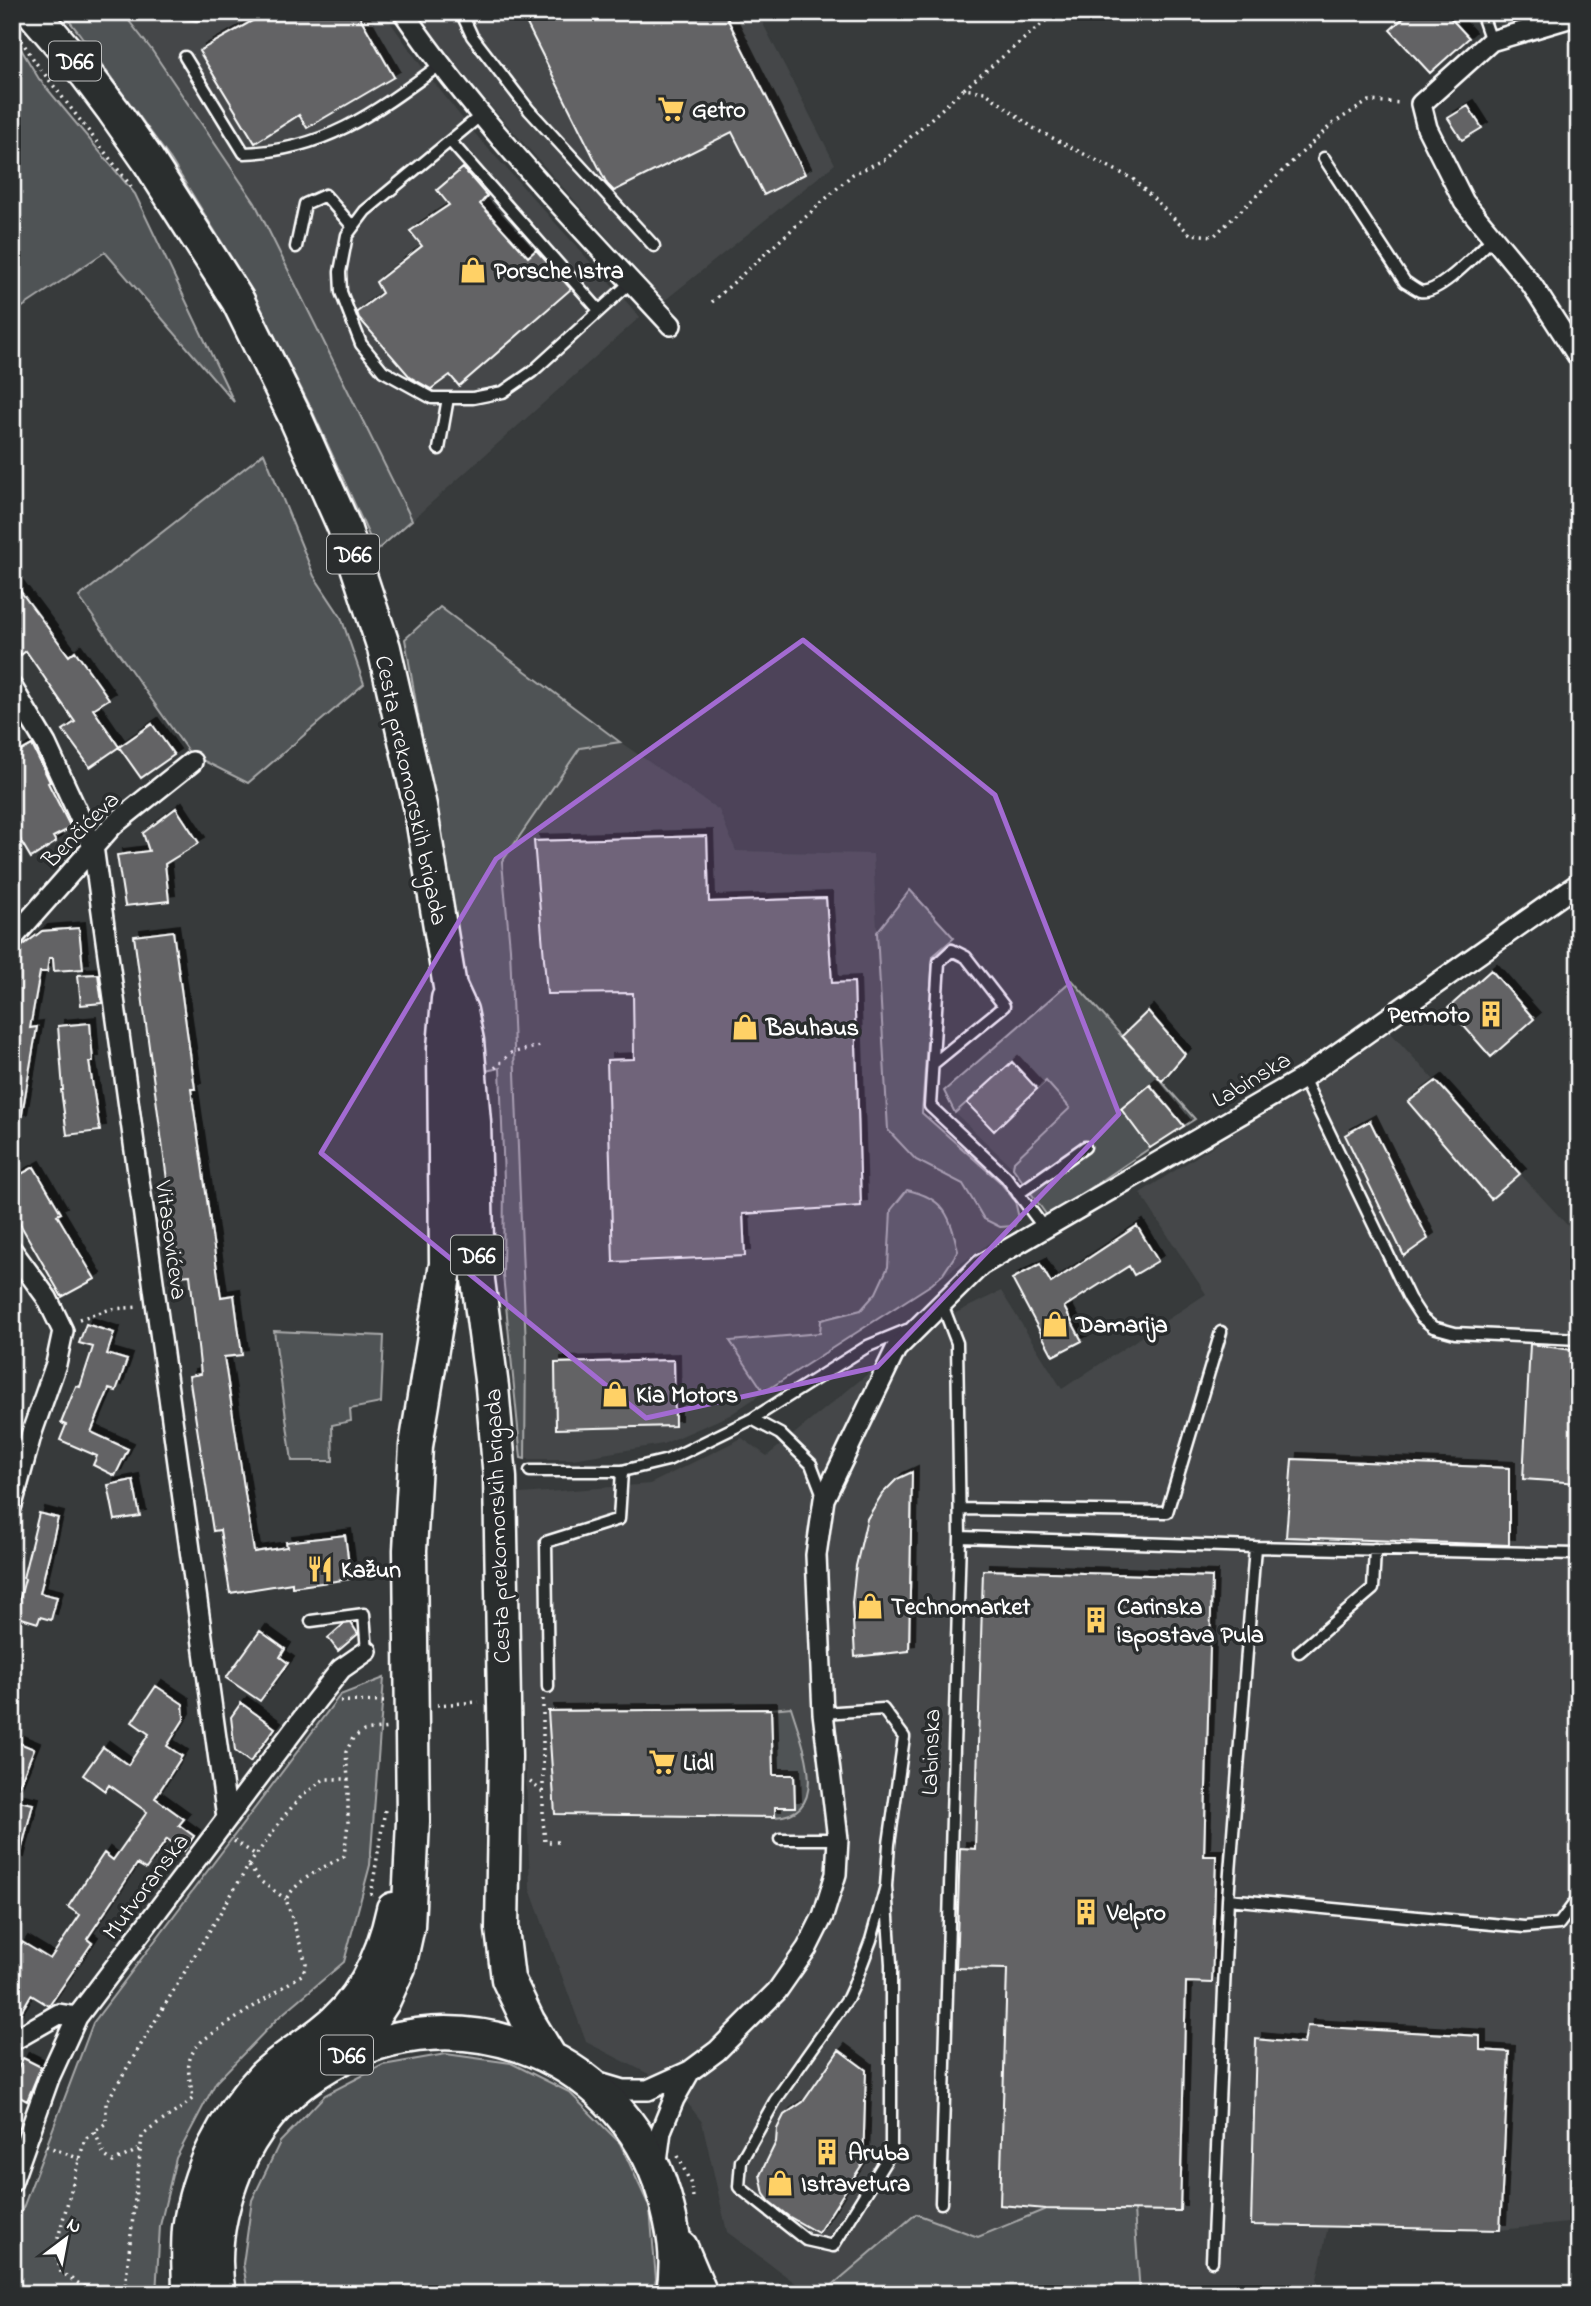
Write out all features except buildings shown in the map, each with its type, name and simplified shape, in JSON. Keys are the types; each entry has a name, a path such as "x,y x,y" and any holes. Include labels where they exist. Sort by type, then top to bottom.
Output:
{"main road":[{"name":"Cesta prekomorskih brigada","path":"30,19 86,74 141,150 238,301 296,419 344,527 384,648 420,806 450,987 461,1011 467,1041 474,1122 478,1280 500,1478 505,1757 502,1929 508,1979 528,2021 550,2057"},
{"name":"Cesta prekomorskih brigada","path":"411,1867 413,1821 410,1550 416,1446 446,1264 444,1048 450,987"},
{"name":"D66","path":"219,2294 217,2239 226,2195 242,2154 267,2117 298,2085 335,2060 364,2031 383,2002 399,1967 408,1926 411,1867"},
{"path":"189,2294 189,2232 197,2188 213,2148 234,2111 264,2076 325,2030 351,2006 373,1970 388,1929 397,1890 411,1867"},
{"name":"D66","path":"335,2060 376,2043 419,2033 464,2033 508,2040 550,2057 584,2079 614,2104 638,2135 666,2160 674,2230 676,2277 673,2294"},
{"name":"D66","path":"674,2230 701,2294"}],"street":[{"path":"404,12 440,65 480,116 671,325"},
{"path":"1579,15 1491,41 1421,104 1427,128 1464,202 1532,285 1579,358"},
{"name":"Vitasovićeva","path":"12,687 46,744 93,846 156,1305 222,1824"},
{"name":"Benčićeva","path":"12,939 113,825 192,762"},
{"name":"Labinska","path":"584,2079 623,2090 648,2090 690,2071 717,2051 777,1992 807,1948 823,1916 836,1874 838,1839 823,1713 816,1555 824,1499 896,1349 981,1265 1303,1078 1579,883"},
{"path":"12,1250 47,1298 63,1331 56,1364 32,1432 12,1505"},
{"name":"Mutvoranska","path":"12,2182 49,2078 77,2017 341,1669 367,1651"},
{"path":"12,2041 59,2014 77,2017"},
{"name":"Labinska","path":"666,2160 661,2131 674,2099 690,2071"}],"lane":[{"path":"181,12 203,12"},
{"path":"461,12 472,36 529,110 654,246"},
{"path":"1481,12 1491,41"},
{"path":"185,57 244,153 274,152 327,136 377,111 440,65"},
{"path":"480,116 365,211 346,235 340,272 341,292 361,344 383,371 432,398 473,398 503,392 532,372 631,282"},
{"path":"450,141 599,310"},
{"path":"1324,158 1405,282 1420,291 1432,290 1493,238"},
{"path":"296,247 305,204 325,195 353,227"},
{"path":"439,449 448,398"},
{"path":"933,1063 1004,1006 966,957 952,950 939,962 930,1106 1006,1177 1044,1228"},
{"path":"1303,1078 1409,1298 1422,1318 1433,1326 1455,1333 1579,1339"},
{"path":"1018,1194 1086,1147"},
{"name":"Labinska","path":"941,2203 960,1537 957,1343 942,1304"},
{"path":"530,1471 622,1471 668,1460 752,1419 868,1346 918,1326"},
{"path":"960,1509 1167,1512 1221,1332"},
{"path":"752,1419 780,1434 811,1464 824,1499"},
{"path":"548,1687 546,1542 619,1519 622,1471"},
{"path":"960,1537 1579,1556"},
{"path":"1212,2261 1228,1899 1255,1547"},
{"path":"1299,1652 1373,1589 1374,1549"},
{"path":"311,1620 364,1614 367,1651"},
{"path":"823,1713 883,1709 904,1737 886,1886 860,1973 848,1998 775,2101 741,2161 739,2187 806,2241 833,2246 891,2152 891,1964 886,1886"},
{"path":"780,1839 838,1839"},
{"path":"1228,1899 1524,1927 1559,1924 1579,1897"}],"path":[{"path":"712,302 853,174 886,159 1056,12"},
{"path":"30,19 36,63 140,197"},
{"path":"964,89 985,92 1033,128 1133,179 1190,234 1214,236 1332,124 1369,101 1421,104"},
{"path":"493,1071 511,1054 540,1046"},
{"path":"60,1325 111,1309 156,1305"},
{"path":"548,1687 541,1702 542,1820 545,1842 561,1842"},
{"path":"315,1702 391,1702"},
{"path":"286,1899 292,1889 344,1856 348,1823 346,1752 353,1738 364,1731 391,1728"},
{"path":"97,2294 61,2273 55,2249 85,2139 106,2123 106,2103 256,1855 300,1798 324,1779 348,1779"},
{"path":"222,1824 256,1855"},
{"path":"116,2294 125,2288 142,2136 193,2098 187,2063 192,2050 303,1974 306,1963 286,1899 260,1881 249,1865"},
{"path":"95,2132 104,2155 113,2162 140,2149"},
{"path":"27,2139 80,2159"},
{"path":"666,2160 690,2182 695,2207"}],"highlighted area":[{"path":"803,640 995,795 1119,1114 877,1367 646,1418 321,1153 496,859"}],"shaded area":[{"path":"62,12 122,12 151,49 255,203 412,520 376,551 311,408 250,288 171,160"},
{"path":"122,12 383,12 469,127 640,317 412,520 255,203 151,49"},
{"path":"419,12 757,12 835,164 664,301 446,56"},
{"path":"12,34 39,79 135,194 234,402 105,252 12,314"},
{"path":"264,453 314,576 341,617 364,684 248,783 190,754 79,597"},
{"path":"440,607 620,742 580,748 502,862 510,948 526,1347 525,1459 521,1458 503,1275 504,1181 500,1068 485,1071 467,1001 405,639"},
{"path":"620,742 719,810 736,851 873,854 888,1130 916,1160 963,1184 984,1219 1000,1227 1014,1226 932,1284 943,1274 891,1211 888,1267 876,1294 861,1310 821,1320 821,1333 731,1341 764,1392 730,1415 663,1444 573,1459 525,1459 526,1347 510,948 502,862 580,748"},
{"path":"910,890 954,938 933,956 922,1113 999,1181 1015,1201 1019,1218 1014,1226 1000,1227 984,1219 963,1184 916,1160 888,1130 877,932"},
{"path":"1072,980 1195,1119 1184,1126 1150,1085 1121,1109 1150,1148 1048,1217 1013,1168 1014,1161 1070,1108 1046,1081 1037,1089 1012,1062 955,1113 944,1091"},
{"path":"1390,1032 1579,1238 1579,2195 1568,2223 1500,2230 1328,2226 1314,2294 1140,2294 1133,2210 1046,2209 978,2237 916,2214 822,2294 810,2294 727,2232 702,2122 676,2088 586,2042 530,1889 523,1695 507,1495 650,1484 742,1438 767,1456 933,1324 1001,1291 1062,1389 1206,1294 1140,1193"},
{"path":"1012,1062 1036,1089 1046,1080 1070,1109 1014,1161 1013,1168 955,1113"},
{"path":"907,1190 930,1198 944,1210 948,1218 958,1251 943,1274 932,1284 764,1392 730,1341 820,1333 821,1320 861,1310 876,1293 888,1267 891,1210"},
{"path":"274,1331 384,1336 381,1403 350,1409 351,1421 332,1425 333,1461 292,1461"},
{"path":"384,1678 370,1865 344,1962 279,2017 216,2082 176,2158 160,2226 156,2294 12,2294 12,2237 93,2023 340,1695"},
{"path":"791,1707 806,1756 808,1790 803,1804 793,1813 775,1817 771,1709"},
{"path":"446,2054 511,2063 569,2092 620,2143 650,2208 656,2279 653,2294 248,2294 243,2264 252,2200 280,2142 325,2095 383,2065"},
{"path":"1046,2209 1134,2210 1140,2294 822,2294 916,2214 978,2237"}],"place":[{"name":"Getro","path":"671,109"},
{"name":"Porsche Istra","path":"473,270"},
{"name":"Permoto","path":"1491,1014"},
{"name":"Bauhaus","path":"745,1027"},
{"name":"Damarija","path":"1055,1324"},
{"name":"Kia Motors","path":"615,1394"},
{"name":"Kažun","path":"320,1569"},
{"name":"Technomarket","path":"870,1606"},
{"name":"Carinska ispostava Pula","path":"1096,1620"},
{"name":"Lidl","path":"662,1762"},
{"name":"Velpro","path":"1086,1912"},
{"name":"Aruba","path":"827,2152"},
{"name":"Istravetura","path":"780,2183"}]}
